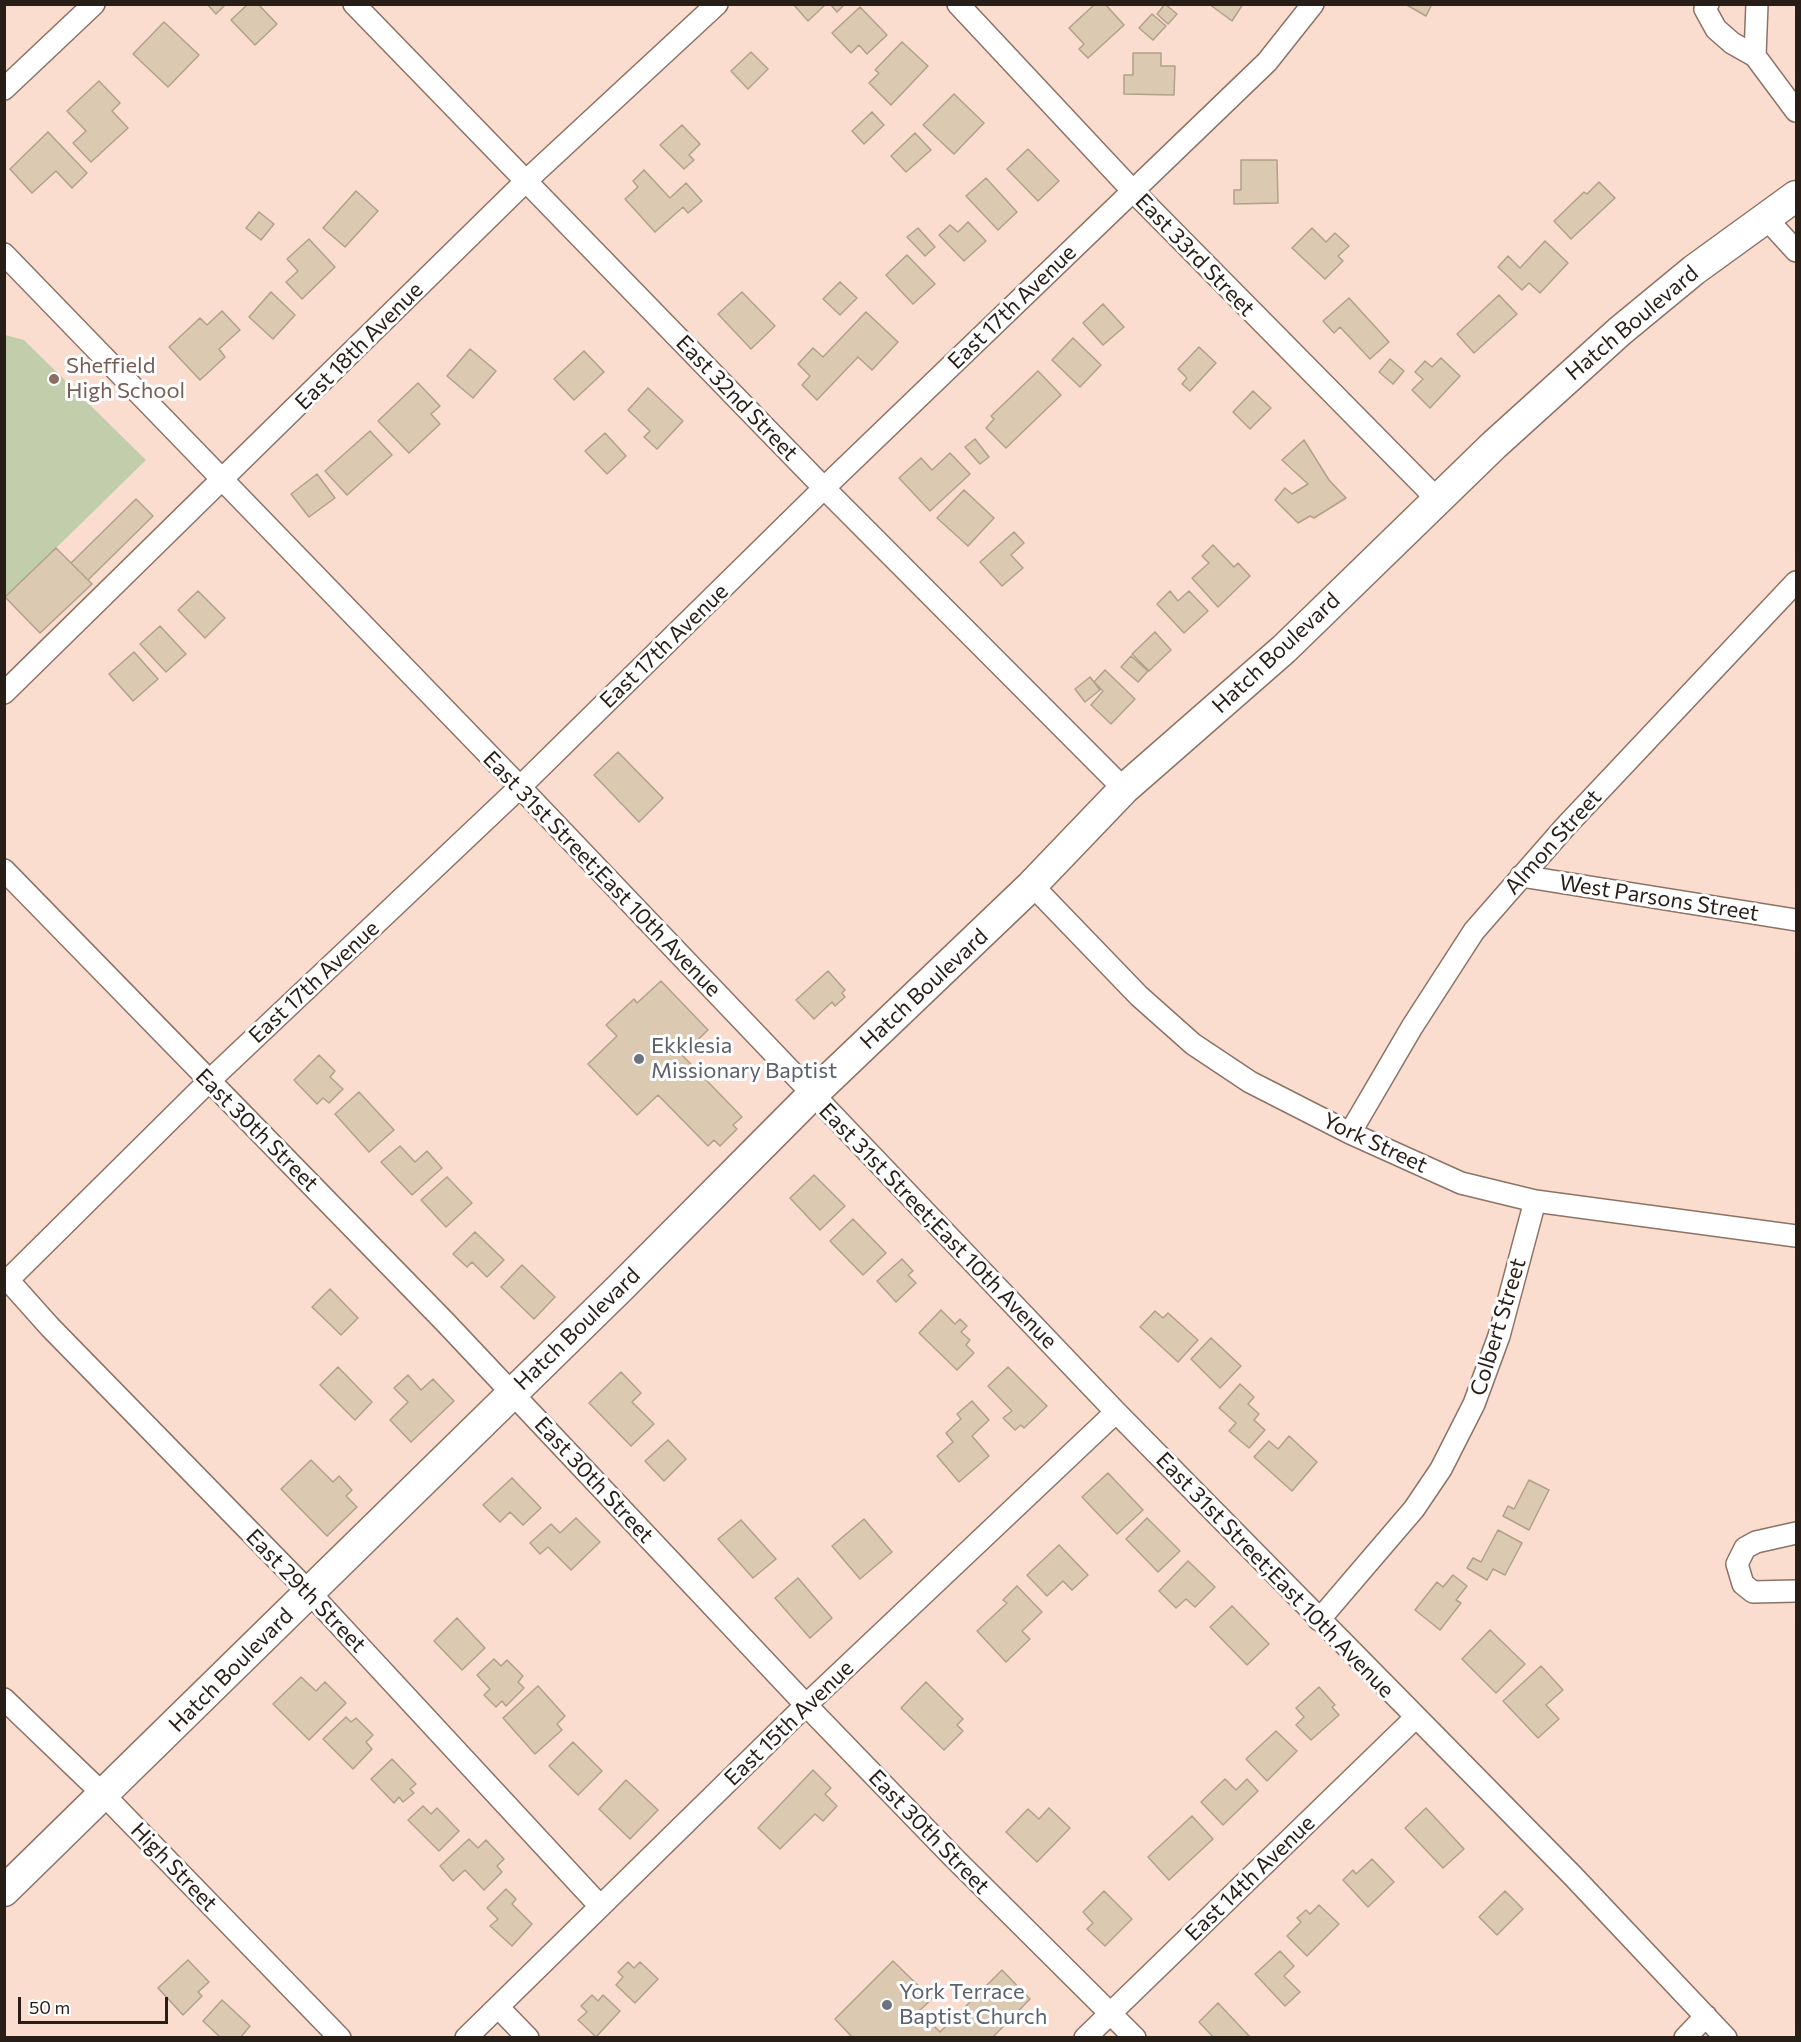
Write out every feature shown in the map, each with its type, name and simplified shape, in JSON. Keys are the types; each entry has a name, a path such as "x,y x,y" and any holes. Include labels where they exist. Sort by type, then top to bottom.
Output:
{"main road":[{"name":"Hatch Boulevard","path":"4,1891 812,1095 1032,885 1124,789 1284,649 1540,402 1620,331 1694,270 1764,217 1797,196"}],"street":[{"path":"4,90 94,4"},
{"name":"East 32nd Street","path":"354,4 824,488 1124,789"},
{"name":"East 18th Avenue","path":"4,693 527,180 717,4"},
{"name":"East 33rd Street","path":"958,4 1132,190 1437,500"},
{"name":"East 17th Avenue","path":"8,1280 208,1082 520,787 824,488 1267,62 1313,4"},
{"path":"1708,4 1705,9 1716,30 1732,44 1755,56 1797,111"},
{"path":"1755,56 1757,4"},
{"path":"1764,217 1797,251"},
{"name":"East 31st Street;East 10th Avenue","path":"4,254 520,787 1116,1412 1572,1875 1726,2037"},
{"name":"Almon Street","path":"1350,1133 1453,961 1474,931 1565,827 1797,582"},
{"name":"East 30th Street","path":"4,870 512,1392 806,1705 953,1857 1134,2037"},
{"name":"West Parsons Street","path":"1521,876 1797,920"},
{"name":"York Street","path":"1032,885 1139,996 1193,1044 1250,1082 1350,1133 1461,1183 1535,1201 1797,1236"},
{"name":"Colbert Street","path":"1319,1620 1414,1509 1441,1469 1474,1404 1499,1336 1535,1201"},
{"name":"East 29th Street","path":"8,1280 50,1327 309,1592 600,1906"},
{"name":"East 15th Avenue","path":"466,2037 806,1705 1116,1412"},
{"path":"1797,1533 1756,1542 1745,1548 1737,1564 1743,1584 1753,1592 1797,1591"},
{"name":"High Street","path":"4,1699 104,1795 340,2037"},
{"name":"East 14th Avenue","path":"1085,2037 1415,1718"},
{"path":"498,2007 528,2037"},
{"path":"1685,2037 1706,2016"}],"green space":[{"path":"5,335 24,340 146,460 5,598"}],"building":[{"path":"207,4 226,4 216,14"},
{"path":"248,4 258,4 277,24 255,45 231,20"},
{"path":"793,4 826,4 808,21"},
{"path":"830,4 845,4 837,12"},
{"path":"1095,4 1105,4 1124,25 1088,58 1079,49 1084,44 1069,28"},
{"path":"1165,4 1177,14 1168,24 1157,14"},
{"path":"1209,4 1243,4 1232,21"},
{"path":"1405,4 1432,4 1426,16"},
{"path":"860,7 887,35 867,54 859,45 851,53 832,33"},
{"path":"1152,14 1166,26 1153,40 1139,28"},
{"path":"164,22 199,55 168,87 133,54"},
{"path":"902,42 928,66 891,105 869,83 879,73 875,70"},
{"path":"751,52 768,69 748,89 731,71"},
{"path":"1133,53 1161,53 1161,66 1175,66 1174,95 1124,94 1124,75 1133,75"},
{"path":"99,81 120,103 112,111 128,128 91,162 73,143 86,131 67,111"},
{"path":"954,94 984,123 954,154 923,125"},
{"path":"872,112 884,125 864,144 852,131"},
{"path":"682,125 700,144 689,155 694,160 684,169 660,145"},
{"path":"48,132 87,173 72,188 56,171 32,193 10,169"},
{"path":"915,133 931,150 906,172 891,156"},
{"path":"1028,149 1059,181 1038,201 1007,169"},
{"path":"1241,160 1277,160 1278,203 1234,204 1234,190 1241,190"},
{"path":"644,170 670,198 686,183 702,201 688,213 683,207 655,232 625,199 638,187 633,181"},
{"path":"986,178 1017,212 998,230 966,196"},
{"path":"1599,182 1615,198 1571,239 1554,221 1584,192 1587,194"},
{"path":"356,191 378,211 345,247 323,228"},
{"path":"259,212 274,224 261,240 246,228"},
{"path":"968,222 986,241 964,261 939,235 950,225 958,232"},
{"path":"918,228 935,247 925,256 907,237"},
{"path":"1312,228 1326,242 1335,233 1349,246 1338,256 1343,261 1325,279 1292,248"},
{"path":"309,239 335,267 302,299 286,282 298,271 287,259"},
{"path":"1545,241 1568,263 1540,293 1529,283 1522,290 1498,267 1508,256 1520,268"},
{"path":"907,255 935,284 913,304 886,275"},
{"path":"840,282 857,298 840,315 823,299"},
{"path":"271,292 295,315 273,339 249,317"},
{"path":"742,292 775,326 751,349 718,314"},
{"path":"1499,295 1517,314 1474,353 1457,334"},
{"path":"1349,298 1389,342 1370,359 1340,327 1334,333 1323,321"},
{"path":"1103,304 1124,327 1103,345 1083,323"},
{"path":"222,311 240,330 219,349 225,357 200,380 169,347 200,318 207,325"},
{"path":"866,312 898,342 872,370 858,357 817,400 802,385 810,376 798,364 813,348 823,357"},
{"path":"1073,338 1101,365 1080,387 1052,360"},
{"path":"1199,347 1216,363 1190,391 1182,384 1187,378 1178,369"},
{"path":"470,349 496,371 473,398 447,376"},
{"path":"584,351 604,372 574,400 554,379"},
{"path":"1441,358 1460,376 1430,408 1412,390 1423,379 1415,372 1425,361 1432,367"},
{"path":"1390,359 1404,371 1393,384 1379,372"},
{"path":"1038,371 1061,395 1006,448 986,428 994,419 991,416"},
{"path":"418,383 440,406 431,414 440,424 409,453 378,421"},
{"path":"648,388 683,421 657,449 644,437 650,431 628,410"},
{"path":"1253,391 1271,408 1250,429 1233,412"},
{"path":"370,431 392,455 347,495 325,471"},
{"path":"605,433 626,456 607,474 585,451"},
{"path":"975,439 989,457 980,464 965,447"},
{"path":"1304,440 1329,480 1346,498 1314,518 1310,516 1298,523 1275,500 1285,488 1292,494 1308,484 1282,460"},
{"path":"950,453 970,474 930,511 899,478 921,458 932,470"},
{"path":"317,474 335,498 309,517 291,494"},
{"path":"964,490 994,518 968,546 937,518"},
{"path":"136,499 153,516 88,580 71,563"},
{"path":"1014,532 1024,543 1011,555 1023,568 1002,586 980,562"},
{"path":"1213,545 1234,567 1238,563 1250,576 1218,607 1192,578 1209,563 1202,556"},
{"path":"56,548 92,584 40,633 5,597"},
{"path":"198,591 225,618 205,638 178,610"},
{"path":"1170,591 1178,601 1189,591 1208,611 1184,633 1157,604"},
{"path":"160,626 186,654 166,672 140,644"},
{"path":"1155,632 1171,650 1149,671 1132,654"},
{"path":"134,652 158,679 133,701 109,674"},
{"path":"1131,656 1148,671 1138,682 1121,667"},
{"path":"1105,670 1135,699 1111,724 1091,705 1103,691 1094,682"},
{"path":"1090,677 1100,690 1085,702 1075,689"},
{"path":"618,752 663,798 639,822 594,775"},
{"path":"828,971 845,990 842,993 845,997 835,1006 832,1002 814,1019 796,1000"},
{"name":"Ekklesia Missionary Baptist","path":"661,981 708,1030 682,1055 742,1117 733,1125 737,1129 720,1146 714,1140 708,1146 658,1095 637,1115 588,1064 617,1036 606,1025 634,999 637,1003"},
{"path":"319,1055 335,1071 330,1077 343,1089 329,1103 323,1098 317,1104 294,1080"},
{"path":"359,1092 394,1130 369,1152 335,1114"},
{"path":"400,1146 415,1162 427,1151 442,1168 412,1195 381,1162"},
{"path":"814,1175 845,1206 820,1230 790,1198"},
{"path":"447,1177 472,1203 446,1227 421,1200"},
{"path":"853,1219 886,1253 863,1275 830,1241"},
{"path":"475,1232 504,1260 487,1277 472,1262 467,1267 453,1254"},
{"path":"902,1259 913,1271 908,1275 916,1283 896,1302 877,1281"},
{"path":"522,1265 555,1297 534,1319 501,1287"},
{"path":"330,1289 358,1318 341,1335 312,1307"},
{"path":"941,1310 955,1324 960,1319 967,1326 961,1332 970,1340 966,1345 974,1353 957,1370 919,1333"},
{"path":"1155,1311 1163,1318 1168,1313 1198,1340 1178,1362 1140,1327"},
{"path":"1211,1338 1241,1366 1220,1388 1191,1359"},
{"path":"338,1367 372,1402 355,1420 320,1385"},
{"path":"1008,1367 1047,1406 1024,1428 1021,1425 1015,1430 1003,1418 1012,1411 988,1386"},
{"path":"621,1372 641,1393 632,1402 654,1424 631,1446 589,1403"},
{"path":"408,1375 421,1390 433,1379 454,1401 411,1442 390,1420 408,1402 394,1388"},
{"path":"1240,1384 1254,1397 1248,1404 1259,1414 1254,1420 1265,1430 1249,1448 1229,1431 1236,1423 1219,1408"},
{"path":"972,1401 989,1420 972,1436 989,1456 959,1482 937,1456 953,1442 946,1433 961,1419 957,1414"},
{"path":"1289,1436 1317,1462 1292,1491 1254,1457 1269,1441 1278,1449"},
{"path":"668,1440 686,1459 664,1481 645,1461"},
{"path":"311,1460 333,1482 339,1476 352,1490 346,1496 357,1507 327,1536 281,1489"},
{"path":"1108,1473 1143,1510 1117,1534 1082,1497"},
{"path":"512,1478 541,1508 523,1525 510,1512 500,1522 483,1505"},
{"path":"1529,1480 1549,1490 1529,1530 1503,1516 1508,1506 1514,1509"},
{"path":"576,1518 600,1542 571,1570 548,1547 540,1554 530,1543 551,1524 560,1533"},
{"path":"1147,1518 1180,1551 1158,1572 1126,1539"},
{"path":"864,1519 892,1552 860,1579 832,1546"},
{"path":"741,1520 776,1559 753,1578 718,1539"},
{"path":"1498,1530 1522,1543 1505,1575 1493,1569 1487,1580 1467,1568 1473,1558 1481,1562"},
{"path":"1059,1545 1088,1575 1072,1590 1063,1581 1047,1596 1027,1575"},
{"path":"1188,1561 1215,1587 1195,1607 1186,1599 1176,1608 1159,1591"},
{"path":"1453,1575 1467,1586 1456,1600 1461,1603 1440,1630 1415,1610 1437,1582 1443,1587"},
{"path":"798,1578 832,1618 810,1638 775,1598"},
{"path":"1017,1586 1042,1612 1022,1631 1030,1639 1006,1662 977,1631 1007,1603 1003,1600"},
{"path":"1232,1606 1269,1644 1247,1665 1210,1627"},
{"path":"457,1618 485,1648 462,1670 434,1641"},
{"path":"1490,1630 1525,1664 1496,1693 1462,1659"},
{"path":"494,1659 501,1666 507,1660 523,1676 518,1682 524,1688 506,1706 502,1701 496,1707 484,1695 490,1689 477,1675"},
{"path":"1541,1666 1563,1690 1546,1705 1559,1719 1538,1738 1503,1701"},
{"path":"301,1677 316,1691 325,1682 346,1703 309,1740 273,1704"},
{"path":"926,1682 963,1719 957,1725 963,1731 944,1750 901,1708"},
{"path":"538,1686 565,1716 557,1724 562,1730 535,1754 503,1718"},
{"path":"1319,1687 1335,1705 1332,1707 1339,1715 1311,1740 1296,1725 1304,1717 1296,1708"},
{"path":"346,1717 351,1722 356,1718 373,1735 366,1742 372,1749 353,1769 323,1739"},
{"path":"1276,1731 1297,1751 1267,1781 1246,1759"},
{"path":"573,1742 602,1771 578,1795 549,1766"},
{"path":"392,1759 416,1784 410,1789 414,1793 403,1802 399,1797 394,1803 371,1779"},
{"path":"813,1770 831,1788 825,1794 837,1806 823,1821 815,1814 780,1849 758,1828"},
{"path":"1225,1779 1236,1790 1247,1779 1258,1791 1223,1825 1201,1802"},
{"path":"626,1780 658,1810 630,1839 599,1809"},
{"path":"423,1806 431,1814 437,1808 459,1831 439,1851 408,1820"},
{"path":"1049,1808 1070,1828 1037,1862 1006,1832 1028,1809 1039,1819"},
{"path":"1426,1808 1464,1849 1443,1868 1405,1828"},
{"path":"1192,1816 1213,1839 1169,1880 1148,1857"},
{"path":"469,1839 478,1848 486,1840 504,1859 497,1866 502,1872 484,1890 465,1870 453,1881 440,1866"},
{"path":"1372,1859 1394,1882 1368,1907 1343,1880 1353,1870 1356,1874"},
{"path":"506,1889 516,1899 512,1904 532,1924 512,1946 490,1926 498,1919 487,1908"},
{"path":"1104,1891 1132,1919 1105,1946 1087,1929 1093,1923 1083,1912"},
{"path":"1505,1891 1523,1909 1497,1935 1479,1917"},
{"path":"1319,1905 1339,1924 1307,1956 1287,1936 1301,1922 1297,1918 1306,1910 1310,1914"},
{"path":"1280,1951 1294,1966 1284,1976 1300,1992 1285,2006 1255,1974"},
{"path":"188,1960 209,1982 198,1992 202,1996 183,2015 158,1988"},
{"name":"York Terrace Baptist Church","path":"893,1961 932,1999 919,2011 940,2032 1002,1970 1030,1999 992,2038 853,2038 835,2019"},
{"path":"628,1962 634,1968 640,1962 658,1979 635,2003 616,1985 623,1977 618,1972"},
{"path":"592,1995 598,2001 603,1995 620,2011 596,2037 578,2020 587,2012 581,2006"},
{"path":"222,2000 250,2026 240,2038 221,2038 203,2021"},
{"path":"1218,2003 1251,2038 1214,2038 1199,2022"}],"place":[{"name":"Sheffield High School","path":"54,379"},
{"name":"Ekklesia Missionary Baptist","path":"639,1059"},
{"name":"York Terrace Baptist Church","path":"887,2005"}]}
